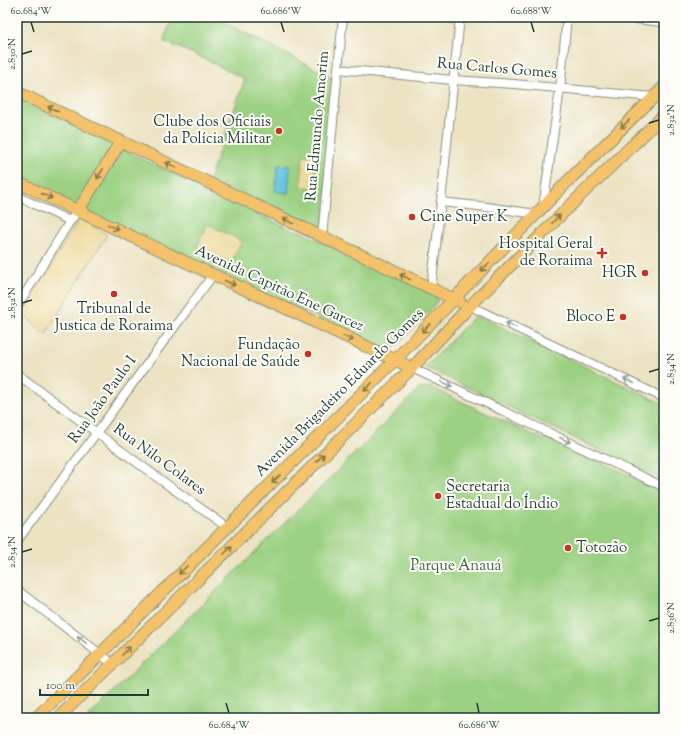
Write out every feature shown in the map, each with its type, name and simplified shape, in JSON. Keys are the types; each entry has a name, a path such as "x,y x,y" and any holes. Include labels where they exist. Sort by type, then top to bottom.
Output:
{"main road":[{"name":"Avenida Brigadeiro Eduardo Gomes","path":"36,718 395,360 570,179 664,86"},
{"path":"17,92 453,300 470,306"},
{"name":"Avenida Brigadeiro Eduardo Gomes","path":"58,718 412,368 470,306 580,196 664,115"},
{"path":"78,211 121,141"},
{"path":"592,158 587,168 589,175 595,177 606,171"},
{"path":"570,179 581,174 587,177 588,183 580,196"},
{"name":"Avenida Capitão Ene Garcez","path":"17,182 213,276 279,305 412,368"}],"street":[{"name":"Rua Edmundo Amorim","path":"322,237 343,17"},
{"path":"431,289 460,17"},
{"path":"441,202 540,211 560,89 567,17"},
{"path":"615,17 664,22"},
{"name":"Rua Carlos Gomes","path":"338,69 653,97"},
{"path":"17,196 70,221"},
{"path":"17,306 70,221 78,211"},
{"name":"Rua João Paulo I","path":"17,541 213,276"},
{"path":"470,306 664,398"},
{"name":"Avenida Capitão Ene Garcez","path":"412,368 664,486"},
{"name":"Rua Nilo Colares","path":"17,374 227,527"},
{"path":"17,590 113,664"}],"green space":[{"name":"Clube dos Oficiais da Polícia Militar","path":"173,17 209,17 220,20 337,80 322,237 208,183 245,79 201,57 163,41"},
{"path":"17,98 292,230 299,231 437,296 437,302 391,352 17,179"},
{"path":"476,315 664,404 664,481 425,367"},
{"name":"Parque Anauá","path":"430,387 544,440 546,437 664,491 664,718 87,718 419,389"}],"sand":[{"path":"303,155 316,156 314,188 301,187"},
{"path":"80,217 107,235 45,335 22,313"},
{"path":"208,224 242,241 231,263 197,247"}],"water":[{"path":"278,165 290,166 288,193 275,191"}],"place":[{"name":"Clube dos Oficiais da Polícia Militar","path":"279,131"},
{"name":"Cine Super K","path":"412,217"},
{"name":"Hospital Geral de Roraima","path":"602,253"},
{"name":"HGR","path":"645,273"},
{"name":"Tribunal de Justica de Roraima","path":"114,294"},
{"name":"Bloco E","path":"623,317"},
{"name":"Fundação Nacional de Saúde","path":"308,354"},
{"name":"Secretaria Estadual do Índio","path":"438,496"},
{"name":"Totozão","path":"568,548"}]}
